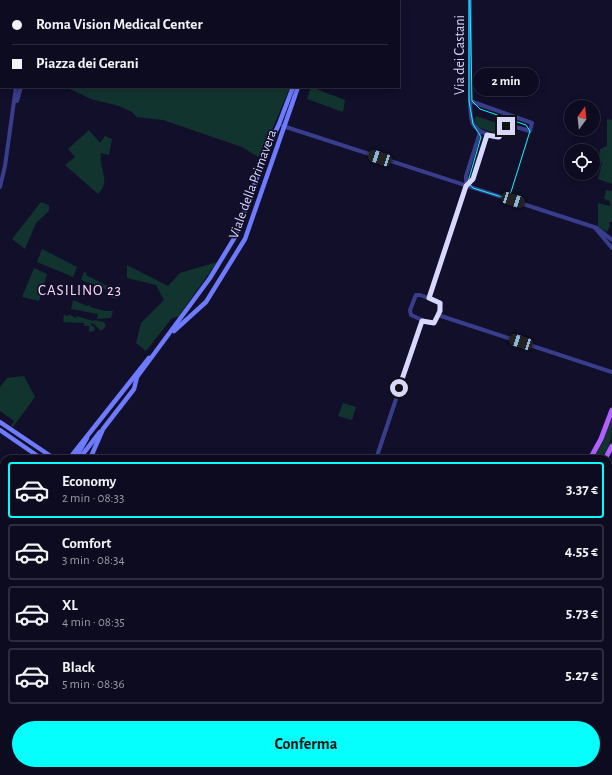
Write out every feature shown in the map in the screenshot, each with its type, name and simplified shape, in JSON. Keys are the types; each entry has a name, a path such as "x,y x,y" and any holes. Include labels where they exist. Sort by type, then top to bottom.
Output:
{"main road":[{"name":"Viale della Primavera","path":"92,455 103,430 134,389 137,376 213,274 237,234 268,148 293,88"},
{"name":"Viale della Primavera","path":"168,336 206,302 249,233 298,88"},
{"name":"Viale della Primavera","path":"71,455 139,369 156,352"},
{"path":"592,455 604,433 612,410"},
{"path":"0,422 49,455"},
{"path":"0,430 36,455"},
{"path":"82,455 103,430"},
{"path":"77,455 90,431"},
{"path":"607,455 612,446"}],"street":[{"name":"Via dei Castani","path":"470,0 470,101 473,126 480,132"},
{"path":"0,187 5,171 16,88"},
{"path":"11,129 18,92 20,88"},
{"path":"429,298 466,186 465,177 480,132 499,137 506,126 510,124 530,131 532,123 470,101"},
{"path":"279,124 595,227 601,230 612,240"},
{"path":"466,186 473,179 487,135"},
{"path":"595,227 612,248"},
{"path":"417,295 441,303 438,315 436,321 432,324 412,317 410,310 417,295"},
{"path":"438,315 612,372"},
{"path":"377,455 422,321"}],"green space":[{"path":"290,88 262,154 258,157 242,147 163,120 137,117 132,112 119,106 91,99 70,89"},
{"path":"311,88 314,88 345,100 343,112 307,99"},
{"path":"476,116 503,125 501,130 495,133 477,127 474,120"},
{"path":"607,119 612,120 612,184 600,180 602,163 600,160 600,149 607,146"},
{"path":"89,130 100,143 105,136 112,139 109,155 101,153 104,184 98,194 65,165 75,157 68,149"},
{"path":"606,190 612,191 612,222 609,222 610,226 607,232 598,226 598,203 610,206 610,201 604,199"},
{"path":"41,202 49,205 49,211 36,223 25,249 12,239"},
{"path":"42,249 77,267 73,277 37,262"},
{"path":"217,262 178,317 172,318 146,351 136,343 141,323 164,300 156,285 127,278 127,265 168,286 180,273"},
{"path":"34,268 47,274 39,301 22,297"},
{"path":"84,272 87,273 86,275 115,290 119,294 117,299 109,297 111,293 108,290 81,280"},
{"path":"73,300 87,306 90,305 90,307 105,311 113,311 111,318 97,319 98,314 71,309"},
{"path":"64,314 66,316 70,315 76,318 77,316 93,321 104,322 106,326 101,331 94,324 90,323 95,328 94,331 89,332 89,326 84,326 84,323 63,322"},
{"path":"24,376 35,397 13,427 11,426 14,421 0,411 0,387 7,378"},
{"path":"343,403 356,407 352,420 338,416"},
{"path":"612,418 611,435 607,450 602,455 595,455 603,442"}],"tram line":[{"path":"469,0 469,101 473,124 481,137 468,182 473,188 505,198 511,192 530,131 526,125 480,109 472,101 470,0"}],"district":[{"name":"CASILINO 23","path":"80,290"}],"route":[{"path":"399,388 422,321 430,324 434,323 440,311 440,303 429,298 466,186 473,179 487,135 499,137 506,126"}]}
